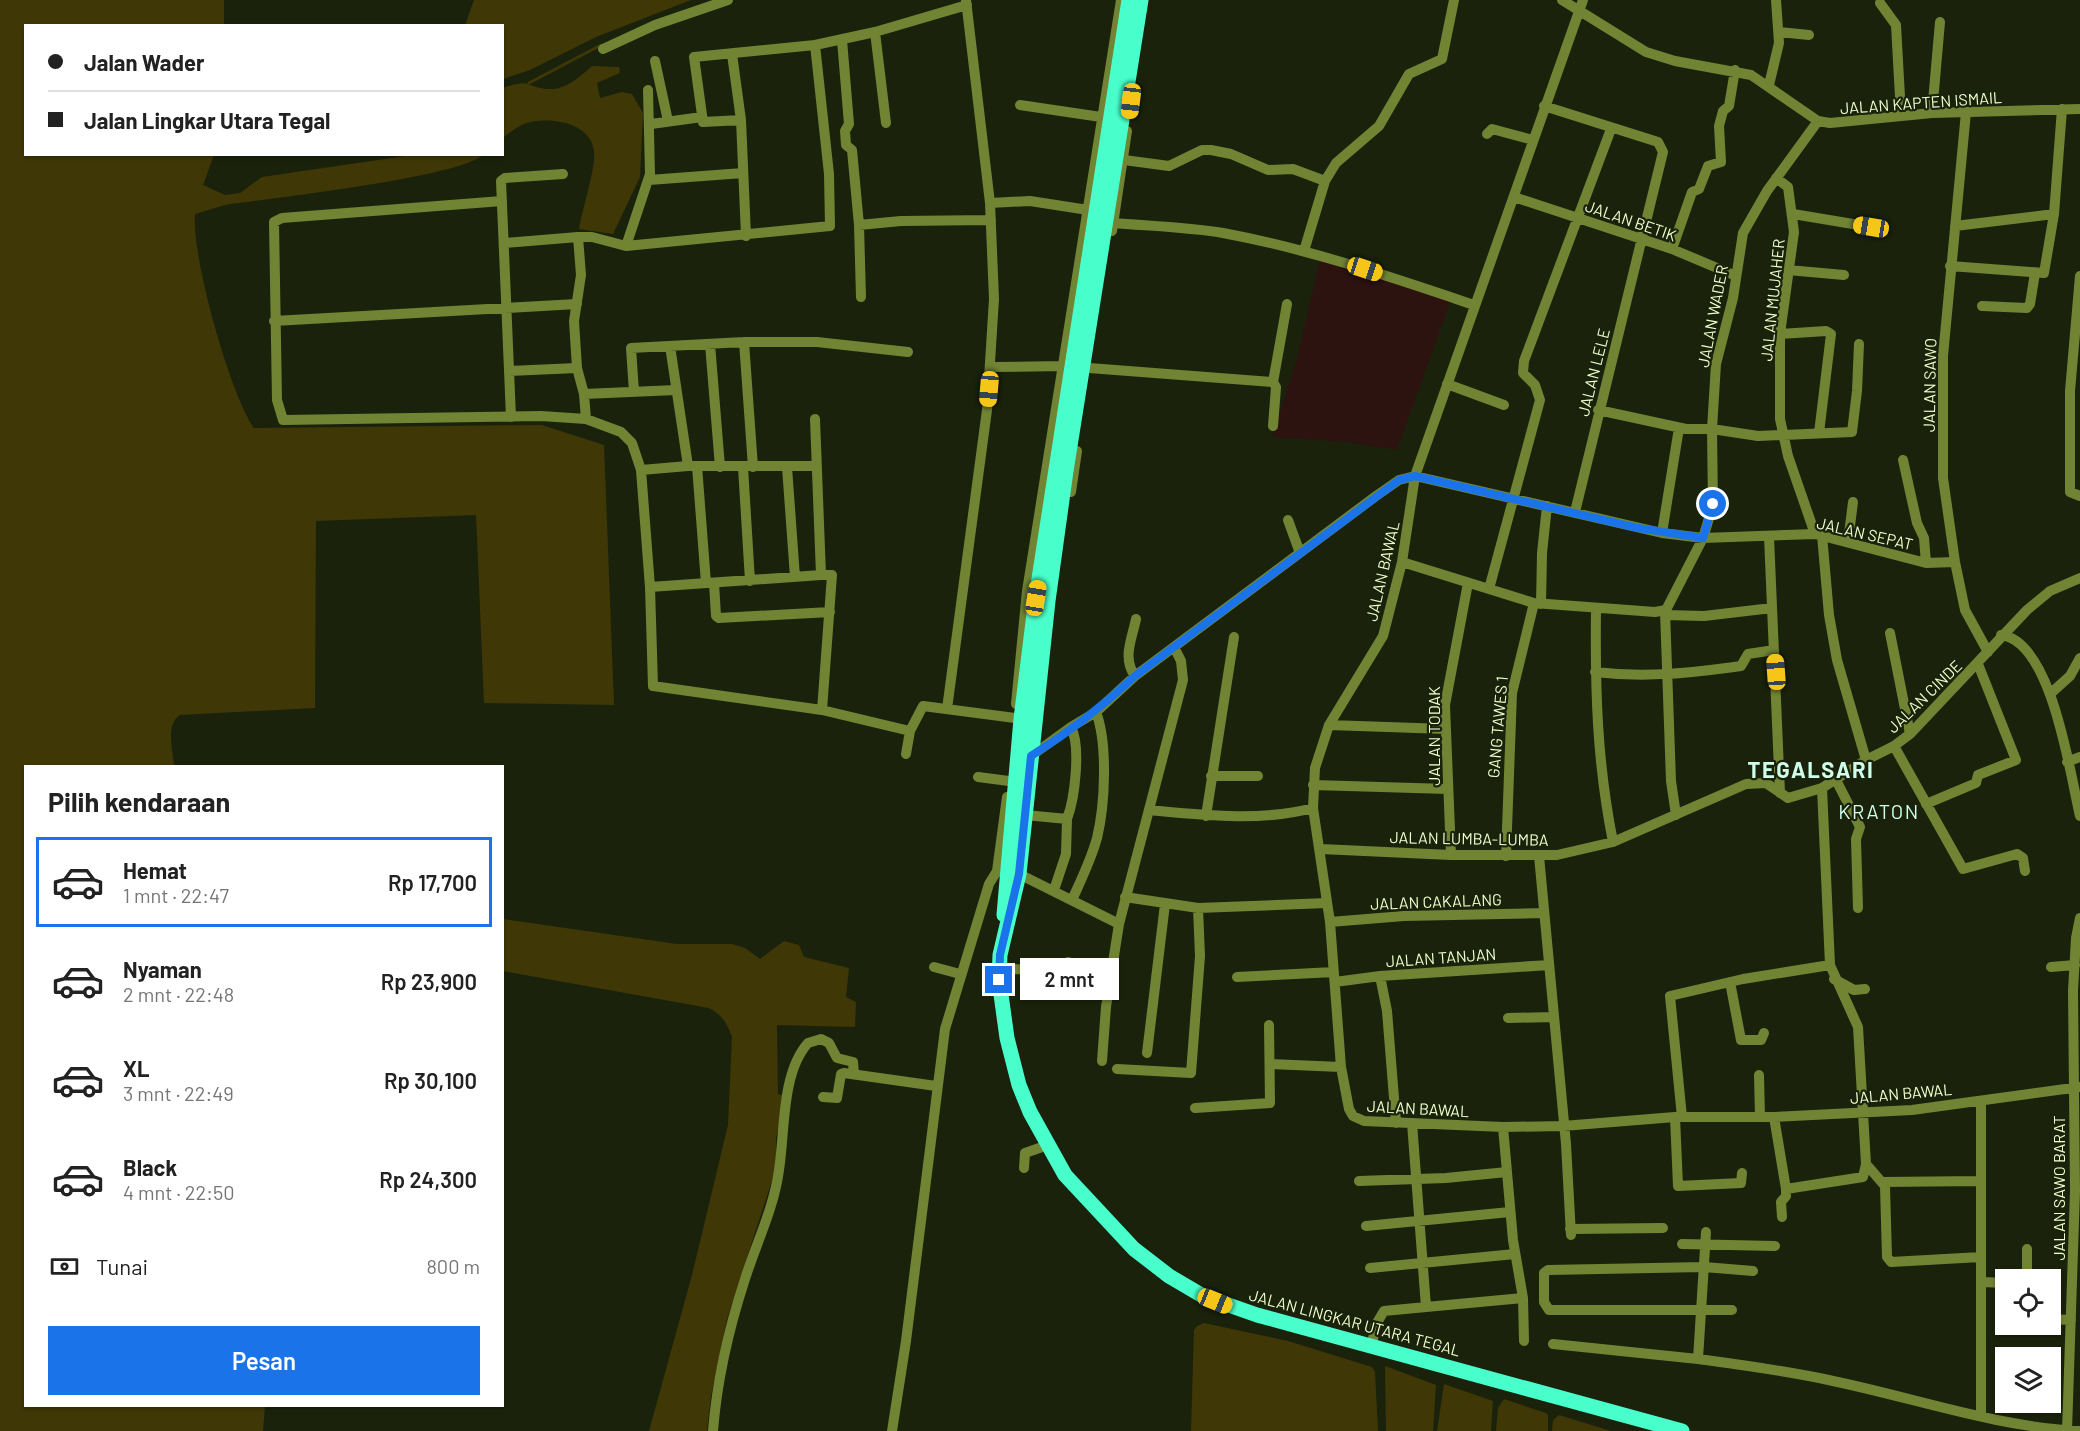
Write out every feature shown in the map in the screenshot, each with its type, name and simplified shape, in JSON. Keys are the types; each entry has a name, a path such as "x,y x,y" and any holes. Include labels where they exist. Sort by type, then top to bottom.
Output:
{"highway":[{"path":"1008,872 1025,815 1034,754 1048,602 1131,24 1129,0"},
{"path":"1008,872 1034,609 1131,24 1144,0"},
{"name":"JALAN LINGKAR UTARA TEGAL","path":"1008,872 1005,932 999,969 1006,1038 1019,1085 1030,1112 1065,1175 1134,1249 1187,1288 1228,1306 1683,1431"}],"street":[{"path":"603,48 655,25 728,0"},
{"path":"892,1431 908,1330 946,1018 985,895 1008,872 1014,718 1027,591 1121,0"},
{"path":"1034,754 1089,368 1124,160 1144,0"},
{"path":"1304,251 1325,181 1344,154 1379,126 1409,74 1442,59 1454,0"},
{"name":"JALAN KAPTEN ISMAIL","path":"1562,0 1581,4 1646,52 1675,61 1735,70 1769,85 1818,121 1830,123 1932,113 2080,109"},
{"path":"1769,85 1774,69 1779,32 1776,0"},
{"path":"741,120 704,122 694,57 815,45 842,40 967,3 990,202 994,299 991,367 947,709"},
{"path":"1880,3 1896,25 1901,115"},
{"name":"JALAN BAWAL","path":"1581,4 1415,476 1402,562 1383,636 1329,725 1317,760 1313,785 1313,808 1328,903 1341,1067 1347,1103 1353,1116 1364,1121 1396,1123 1412,1131 1503,1127 1564,1134 1760,1117 1775,1124 1859,1113 1981,1106 2075,1087"},
{"path":"1932,113 1940,22"},
{"path":"875,32 886,123"},
{"path":"1779,32 1809,35"},
{"path":"842,40 849,124 845,136 846,145 852,150 859,225 861,297"},
{"path":"504,243 592,237 626,246 830,226 829,174 815,45"},
{"path":"732,54 741,120 746,236"},
{"path":"655,61 668,121"},
{"path":"1672,249 1692,192 1699,189 1707,167 1721,164 1719,126 1723,111 1729,106 1735,70"},
{"path":"626,246 649,180 651,124 649,95 662,94"},
{"path":"1020,105 1101,117"},
{"path":"1489,589 1540,400 1535,385 1523,373 1523,366 1611,129 1544,106"},
{"path":"1950,266 2044,273 2054,214 2062,109"},
{"name":"JALAN SAWO","path":"1966,112 1943,356 1943,478 1955,562 1965,609 1988,652"},
{"path":"651,124 702,117"},
{"name":"JALAN WADER","path":"1666,613 1703,538 1713,504 1712,429 1716,364 1736,276 1743,233 1754,211 1776,178 1818,121"},
{"path":"1487,134 1492,129 1533,140"},
{"name":"JALAN LELE","path":"1575,512 1662,148 1658,142 1611,129"},
{"path":"1124,160 1169,166 1177,164 1192,154 1211,150 1231,154 1268,170 1293,169 1325,181"},
{"path":"649,180 743,173"},
{"path":"512,417 501,184 505,178 563,174"},
{"name":"JALAN MUJAHER","path":"1776,178 1788,188 1794,232 1780,334 1782,435 1818,535 1837,660 1866,759"},
{"name":"JALAN BETIK","path":"1514,197 1672,249 1736,276"},
{"path":"502,201 277,219 273,228 274,321 277,400 283,420 512,417 586,419 614,429 632,443 640,470 650,587 653,686 822,710 910,731"},
{"path":"990,202 1030,201 1088,210"},
{"path":"1793,214 1871,227"},
{"path":"1955,226 2054,214"},
{"path":"859,225 902,221 991,220"},
{"path":"1113,223 1223,234 1304,251 1339,260 1474,305"},
{"path":"578,237 581,275 574,321 577,368 584,394 586,419"},
{"path":"1788,270 1844,276"},
{"path":"1982,306 2026,308 2030,304 2034,273"},
{"path":"2080,276 2075,448 2070,492 2080,496"},
{"path":"274,321 577,304"},
{"path":"1273,426 1276,387 1273,382 1287,304"},
{"path":"1780,334 1826,331 1831,334 1819,433"},
{"path":"744,342 750,580"},
{"path":"634,392 630,349 744,342 817,342 908,352"},
{"path":"710,344 720,467"},
{"path":"1598,410 1679,428 1712,429 1758,436 1853,430 1859,344"},
{"path":"670,346 716,616 719,618 830,612"},
{"path":"991,367 1064,366"},
{"path":"509,371 577,368"},
{"path":"1089,368 1273,382"},
{"path":"1447,384 1504,405"},
{"path":"584,394 676,390"},
{"path":"816,419 815,466 830,612 822,710"},
{"path":"1662,533 1679,428"},
{"path":"1903,460 1917,523 1924,538 1926,563"},
{"path":"640,470 692,466 815,466"},
{"path":"787,466 795,577"},
{"path":"1034,754 1096,712 1135,676 1399,480 1415,476"},
{"name":"JALAN SEPAT","path":"1415,476 1662,533 1703,538 1818,535 1926,563 1955,562"},
{"path":"1848,542 1853,502"},
{"name":"GANG TAWES 1","path":"1506,856 1512,693 1538,604 1547,506"},
{"path":"1288,520 1300,553"},
{"path":"1770,537 1780,793"},
{"path":"1402,562 1538,604 1704,616 1772,608"},
{"path":"650,587 795,577 825,572"},
{"name":"JALAN CINDE","path":"1780,793 1788,798 1822,788 1866,759 1894,746 1910,734 1978,664 2001,635 2050,591 2080,578"},
{"name":"JALAN TODAK","path":"1451,855 1445,729 1447,689 1468,583"},
{"path":"1596,609 1595,704 1600,762 1613,843"},
{"path":"1666,613 1671,781 1676,815"},
{"path":"1135,676 1130,667 1128,646 1136,620"},
{"path":"1890,633 1910,734"},
{"path":"2001,635 2013,636 2024,649 2037,666 2050,694 2080,816"},
{"path":"1206,816 1234,637"},
{"path":"1102,1061 1119,924 1183,680 1181,661 1174,647"},
{"path":"1595,672 1626,676 1668,675 1741,666 1748,654 1774,650"},
{"path":"2050,694 2070,676 2080,658"},
{"path":"1926,804 1976,783 1978,775 2016,760 1978,664"},
{"path":"906,754 910,731 920,708 947,709 1014,718"},
{"path":"1072,900 1090,859 1100,822 1102,740 1096,712"},
{"path":"1329,725 1445,729"},
{"path":"1054,890 1066,854 1067,819 1072,804 1078,753 1077,741 1071,727"},
{"path":"1894,746 1963,869 2017,854 2023,858 2025,871"},
{"path":"2067,762 2080,757"},
{"path":"1211,776 1258,776"},
{"path":"978,777 1010,781"},
{"path":"1835,778 1860,827 1856,839 1858,908"},
{"name":"JALAN LUMBA-LUMBA","path":"1321,849 1506,856 1539,856 1576,852 1613,843 1746,784 1766,783 1780,793"},
{"path":"1313,785 1448,789"},
{"path":"1786,1189 1863,1177 1866,1164 1859,1113 1858,1027 1830,965 1822,788"},
{"path":"1149,810 1206,816 1271,814 1313,808"},
{"path":"1025,815 1067,819"},
{"path":"1539,856 1564,1134 1570,1232 1663,1228"},
{"path":"1008,872 1054,890 1119,924"},
{"path":"1125,897 1198,908 1328,903"},
{"path":"1147,1053 1165,904"},
{"path":"1117,1069 1191,1073 1200,956 1198,908"},
{"name":"JALAN CAKALANG","path":"1330,922 1404,915 1544,913"},
{"name":"JALAN SAWO BARAT","path":"2067,1431 2077,1203 2075,965 2080,918"},
{"path":"999,969 1050,970 1068,962 1098,972 1112,970"},
{"name":"JALAN TANJAN","path":"1237,977 1380,976 1549,965"},
{"path":"1742,1173 1741,1183 1678,1186 1670,996 1730,982 1830,965"},
{"path":"2051,968 2075,965"},
{"path":"934,967 960,974"},
{"path":"1380,976 1387,1011 1396,1123"},
{"path":"1837,980 1854,990 1865,989"},
{"path":"1730,982 1741,1040 1761,1040 1764,1033"},
{"path":"1508,1018 1553,1017"},
{"path":"1195,1108 1270,1103 1269,1025"},
{"path":"713,1431 720,1380 733,1322 779,1171 781,1137 796,1061 808,1043 821,1039 829,1043 837,1058 853,1062 854,1074"},
{"path":"1270,1064 1341,1067"},
{"path":"823,1097 837,1098 842,1074 936,1086"},
{"path":"1759,1075 1760,1117"},
{"path":"1981,1106 1981,1415"},
{"path":"1775,1124 1786,1189 1786,1196 1781,1202 1782,1218"},
{"path":"1503,1127 1510,1212 1523,1298 1524,1341"},
{"path":"1412,1131 1426,1307"},
{"path":"1024,1168 1025,1153 1051,1150"},
{"path":"1866,1164 1883,1182 1888,1260 1981,1257"},
{"path":"1359,1181 1446,1178 1507,1172"},
{"path":"1883,1182 1980,1181"},
{"path":"1366,1226 1510,1212"},
{"path":"1698,1359 1706,1232"},
{"path":"1682,1244 1775,1246"},
{"path":"2027,1249 2027,1269"},
{"path":"1370,1268 1515,1254"},
{"path":"1732,1310 1549,1310 1544,1302 1543,1275 1548,1270 1704,1267 1754,1271"},
{"path":"1981,1282 1995,1283"},
{"path":"1372,1346 1375,1326 1384,1311 1523,1298"},
{"path":"2061,1320 2071,1320"},
{"path":"1553,1344 1698,1359 1834,1381 1906,1400 2067,1431 2080,1431"}],"shaded area":[{"path":"0,0 224,0 224,24 24,24 24,156 214,156 203,185 225,195 240,193 262,177 405,156 481,156 438,172 225,205 195,214 199,260 214,324 234,386 254,428 542,425 604,445 614,705 484,703 476,515 316,521 315,708 180,715 175,719 171,731 174,765 24,765 24,1407 265,1407 263,1431 0,1431"},
{"path":"474,0 691,0 596,37 530,70 504,79 504,24 465,24"},
{"path":"592,66 619,67 620,73 597,83 600,98 622,92 632,94 643,113 640,177 613,234 579,229 594,158 591,142 586,134 570,124 549,120 523,124 504,137 504,88 524,83 556,89 583,74"},
{"path":"1320,259 1453,294 1397,450 1347,442 1272,437 1297,358"},
{"path":"504,919 677,944 732,944 745,948 760,959 784,941 799,945 804,957 849,968 846,997 856,1002 855,1027 777,1025 778,1094 785,1096 776,1138 776,1168 727,1319 711,1396 707,1431 649,1431 692,1275 728,1125 732,1037 721,1017 709,1008 504,971"},
{"path":"1204,1323 1288,1341 1372,1367 1375,1372 1378,1431 1191,1431 1194,1330"},
{"path":"1385,1366 1436,1385 1433,1431 1386,1431"},
{"path":"1444,1384 1493,1401 1491,1431 1437,1431"},
{"path":"1504,1399 1546,1413 1548,1431 1496,1431 1498,1408"},
{"path":"1559,1415 1611,1431 1552,1431 1553,1420"}],"waterway":[{"path":"529,83 601,45"}],"district":[{"name":"TEGALSARI","path":"1811,769"},
{"name":"KRATON","path":"1879,811"}],"route":[{"path":"999,980 1000,955 1019,874 1031,756 1096,712 1135,676 1399,480 1415,476 1638,528 1703,538 1713,504"}]}
